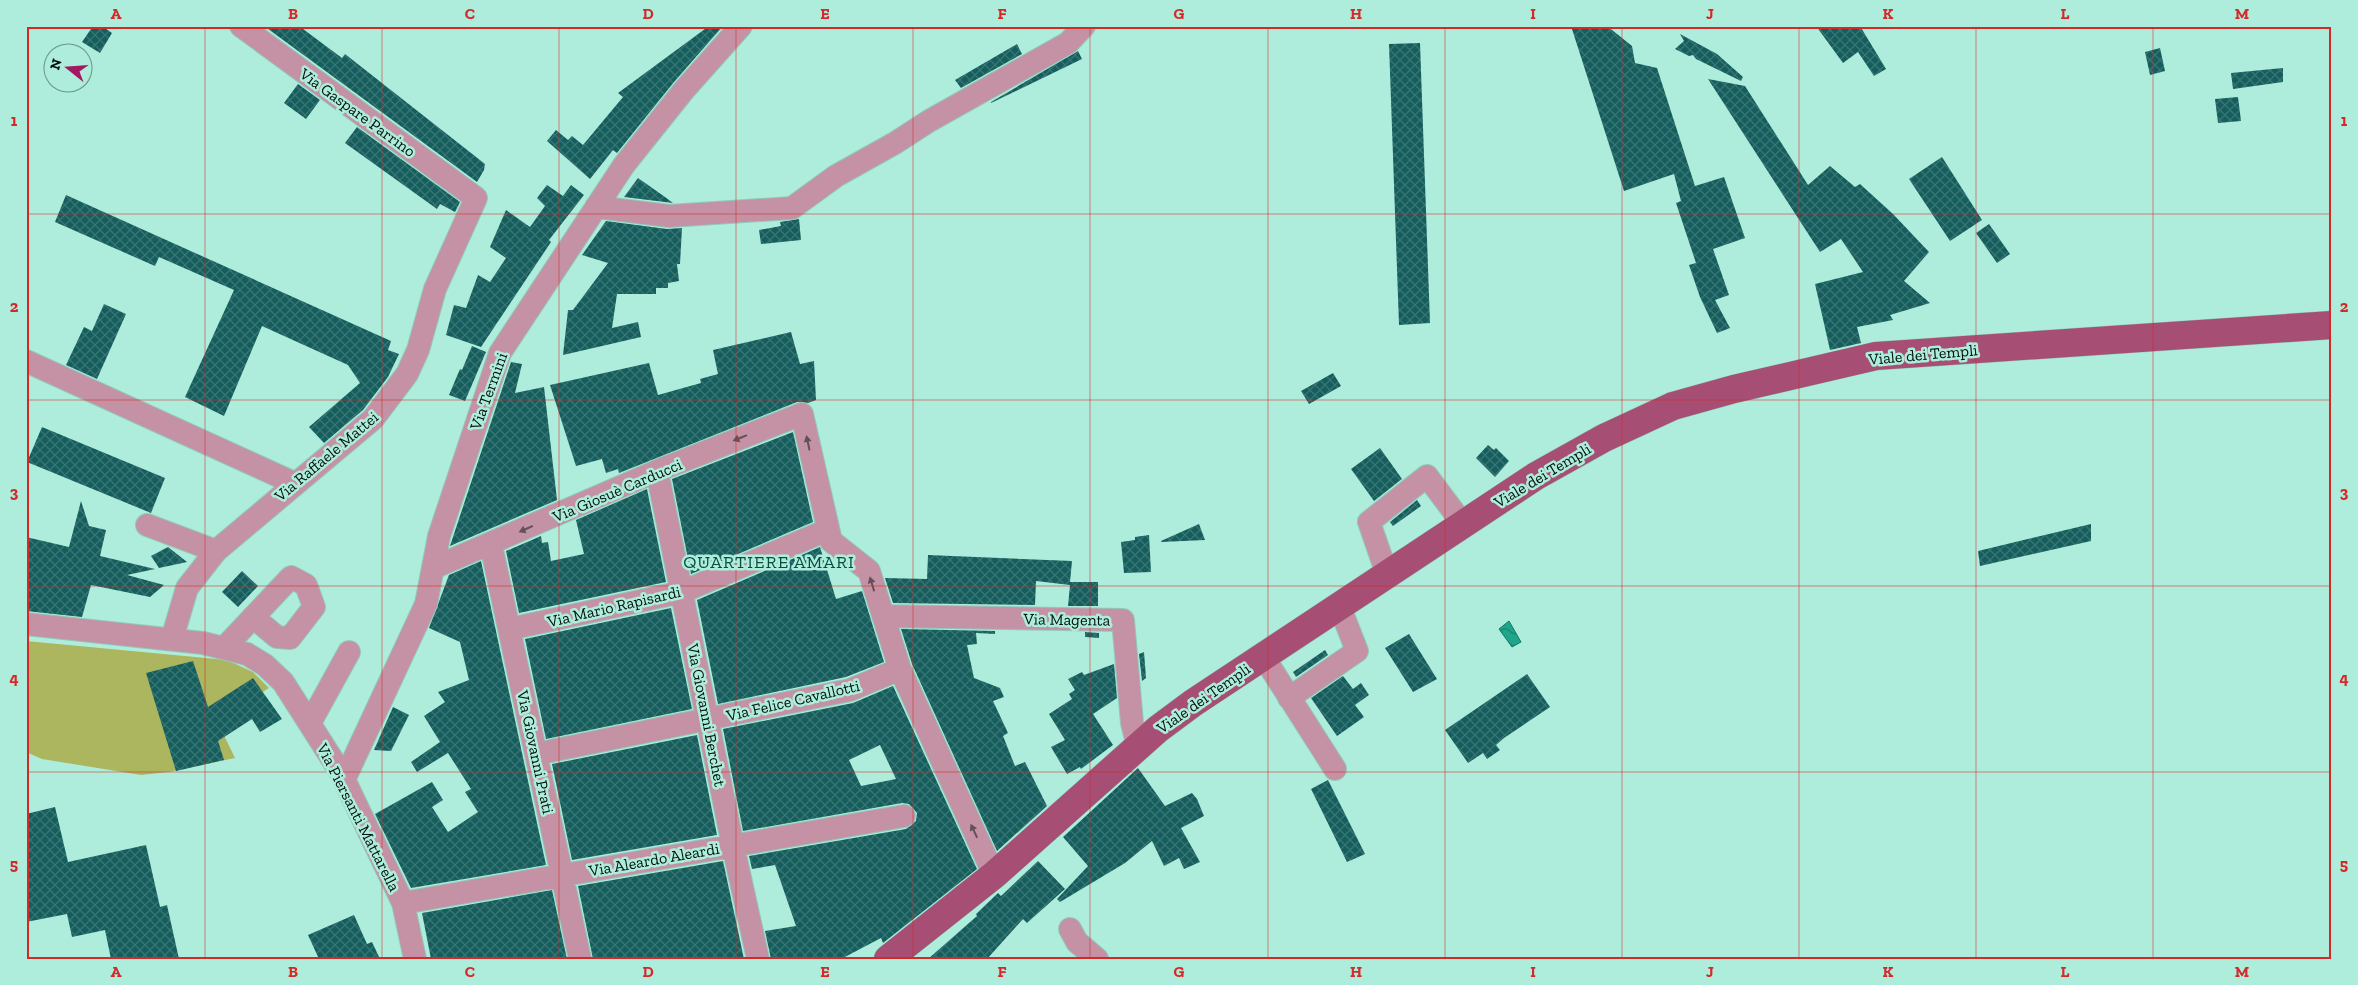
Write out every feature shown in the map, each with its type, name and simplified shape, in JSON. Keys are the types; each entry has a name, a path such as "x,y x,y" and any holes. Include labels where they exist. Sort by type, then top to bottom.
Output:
{"main road":[{"name":"Viale dei Templi","path":"888,959 994,875 1138,747 1193,703 1536,476 1604,438 1673,406 1797,373 1876,356 2332,325"}],"street":[{"name":"Via Gaspare Parrino","path":"241,26 476,198"},
{"name":"Via Termini","path":"344,780 426,604 439,536 500,353 596,207 636,150 684,90 741,26"},
{"path":"596,207 669,216 792,208 836,176 1068,44 1084,26"},
{"name":"Via Raffaele Mattei","path":"172,639 186,588 216,550 373,419 407,374 418,350 435,289 476,198"},
{"path":"26,361 294,483"},
{"name":"Via Giosuè Carducci","path":"433,568 657,471 802,414 827,530"},
{"name":"Via Giovanni Berchet","path":"657,471 733,846 758,959"},
{"path":"1387,574 1369,522 1426,476 1463,524"},
{"path":"147,525 216,550"},
{"path":"827,530 831,541 868,571 900,669 994,875"},
{"name":"Via Mario Rapisardi","path":"510,629 682,592 827,530"},
{"name":"Via Giovanni Prati","path":"491,544 580,959"},
{"path":"1290,698 1357,651 1339,605"},
{"name":"Via Magenta","path":"883,616 1124,620 1132,724 1138,747"},
{"path":"225,647 253,617"},
{"name":"Via Piersanti Mattarella","path":"26,624 172,639 225,647 247,654 265,665 283,682 344,780 403,903 415,959"},
{"path":"310,723 350,652"},
{"path":"1263,656 1334,769"},
{"name":"Via Felice Cavallotti","path":"536,754 850,690 900,669"},
{"name":"Via Aleardo Aleardi","path":"403,903 904,816"},
{"path":"1070,928 1078,942 1097,959"}],"shaded area":[{"path":"26,641 227,660 253,672 269,688 217,721 235,758 169,772 141,775 42,759 26,752"}],"water":[{"path":"1509,621 1521,642 1512,647 1499,629"}],"building":[{"path":"93,26 102,26 112,33 100,53 92,48 92,42 82,42"},
{"path":"264,26 299,26 342,58 345,54 485,164 484,170 477,182"},
{"path":"709,26 723,26 674,82 617,153 613,150 590,179 547,141 556,130 568,140 572,136 583,145 623,97 618,93"},
{"path":"1571,26 1607,26 1632,46 1635,63 1657,68 1695,186 1724,177 1745,238 1713,249 1729,295 1715,300 1730,328 1717,333 1700,297 1689,265 1696,263 1676,203 1681,201 1674,174 1624,191"},
{"path":"1816,26 1860,26 1886,69 1874,76 1858,52 1843,63"},
{"path":"1680,34 1717,54 1743,77 1741,81 1696,59 1693,55 1689,56 1675,49 1684,41"},
{"path":"1420,43 1430,323 1399,325 1389,44"},
{"path":"1017,44 1022,54 961,88 955,80"},
{"path":"2160,48 2165,71 2150,75 2145,52"},
{"path":"1078,51 1082,59 991,103 991,102"},
{"path":"2283,68 2283,82 2233,89 2231,73"},
{"path":"1708,79 1745,86 1808,185 1830,166 1855,187 1860,184 1893,214 1929,252 1904,281 1930,303 1890,315 1893,320 1857,327 1861,343 1830,350 1815,284 1863,272 1841,239 1820,252"},
{"path":"298,84 320,100 306,119 284,103"},
{"path":"2238,97 2241,121 2218,123 2215,99"},
{"path":"357,127 460,202 455,212 440,204 437,209 345,143"},
{"path":"1942,157 1982,220 1950,241 1909,179"},
{"path":"638,178 665,197 673,203 624,197"},
{"path":"547,185 563,196 571,185 584,195 549,240 551,242 481,347 446,335 454,305 466,308 478,275 490,282 506,258 490,247 506,210 530,227 545,206 537,198"},
{"path":"66,195 391,341 388,350 399,354 388,377 363,410 324,443 309,427 360,383 348,365 262,326 224,416 185,397 234,290 159,257 155,266 55,222"},
{"path":"799,219 801,240 761,244 759,230 781,226 780,222"},
{"path":"606,221 667,229 682,228 680,264 677,264 679,281 668,283 668,288 656,288 656,294 617,294 612,328 638,322 641,337 563,355 568,310 573,310 608,263 582,255"},
{"path":"1989,224 2010,254 1997,263 1976,233"},
{"path":"104,304 126,314 97,379 66,365 84,327 92,331"},
{"path":"791,332 800,364 814,361 816,400 808,403 797,402 619,473 618,469 606,473 602,459 576,466 550,385 649,363 658,395 701,383 700,379 718,374 713,350"},
{"path":"472,346 486,352 465,401 449,395"},
{"path":"511,362 522,364 515,393 544,387 557,500 450,546"},
{"path":"1333,373 1341,386 1309,404 1301,391"},
{"path":"42,427 165,478 151,513 27,462"},
{"path":"793,432 813,522 691,574 672,479"},
{"path":"1488,445 1494,450 1496,448 1509,461 1495,477 1476,458"},
{"path":"1380,448 1402,479 1374,501 1351,469"},
{"path":"647,489 666,582 519,613 506,551 541,536 542,543 548,542 551,561 584,554 576,520"},
{"path":"1417,500 1421,506 1393,526 1390,522"},
{"path":"81,501 89,526 106,530 100,556 155,569 127,575 164,585 150,597 91,585 82,617 26,611 26,537 69,547"},
{"path":"1199,524 1205,540 1161,542 1161,541"},
{"path":"2091,524 2091,541 1980,566 1978,551"},
{"path":"1149,535 1151,572 1124,573 1121,542"},
{"path":"168,547 187,562 159,568 151,556"},
{"path":"820,547 836,599 862,591 884,662 846,677 718,704 697,600"},
{"path":"928,555 1072,561 1070,582 1098,582 1098,606 1068,606 1070,585 1036,581 1035,605 893,603 885,578 927,579"},
{"path":"481,561 546,865 411,888 375,814 432,782 443,800 432,807 448,832 478,812 465,792 471,789 448,753 417,772 411,762 440,742 424,716 445,702 438,692 469,680 460,642 429,628 449,575"},
{"path":"242,571 258,586 238,607 222,592"},
{"path":"671,608 692,709 546,739 525,639"},
{"path":"901,629 995,631 995,634 976,633 977,644 967,645 974,678 1000,688 1004,697 993,701 1008,733 1003,736 1015,766 1025,762 1047,806 997,851 912,664"},
{"path":"1085,632 1099,633 1099,638 1085,637"},
{"path":"1409,634 1437,679 1413,692 1385,648"},
{"path":"1325,650 1328,655 1296,677 1293,672"},
{"path":"1144,652 1146,678 1142,681 1139,654"},
{"path":"193,661 208,707 253,678 282,719 260,732 252,719 218,741 224,760 176,771 146,673"},
{"path":"1114,664 1117,698 1093,714 1113,745 1081,769 1080,767 1067,774 1051,747 1065,740 1049,714 1072,699 1069,694 1075,690 1068,679 1082,672 1084,675"},
{"path":"1527,674 1550,707 1504,738 1496,745 1500,750 1487,759 1483,753 1468,763 1445,730"},
{"path":"1343,676 1353,689 1361,683 1369,695 1355,705 1364,717 1337,736 1311,698"},
{"path":"893,686 977,869 883,943 881,938 841,959 771,959 765,931 796,926 775,865 752,869 749,856 906,829 916,821 917,813 909,804 902,803 743,831 723,729 853,703","holes":["880,745 896,779 861,786 849,760"]},
{"path":"393,707 409,715 391,751 374,750"},
{"path":"697,735 717,835 572,860 552,764"},
{"path":"1138,768 1165,806 1192,793 1197,799 1204,816 1181,828 1200,862 1184,869 1179,858 1164,866 1152,841 1125,863 1060,902 1057,899 1088,866 1063,837"},
{"path":"1328,780 1365,854 1347,862 1311,789"},
{"path":"55,807 68,862 146,845 160,907 167,905 179,959 111,959 105,930 72,937 67,914 26,922 26,814"},
{"path":"723,861 744,959 593,959 578,886"},
{"path":"1038,861 1065,889 1027,923 1023,919 987,959 928,959 977,916 976,914 998,893 1001,896"},
{"path":"552,890 567,959 431,959 422,913"},
{"path":"354,915 367,944 372,942 380,959 319,959 308,935"}],"district":[{"name":"QUARTIERE AMARI","path":"769,562"}]}
